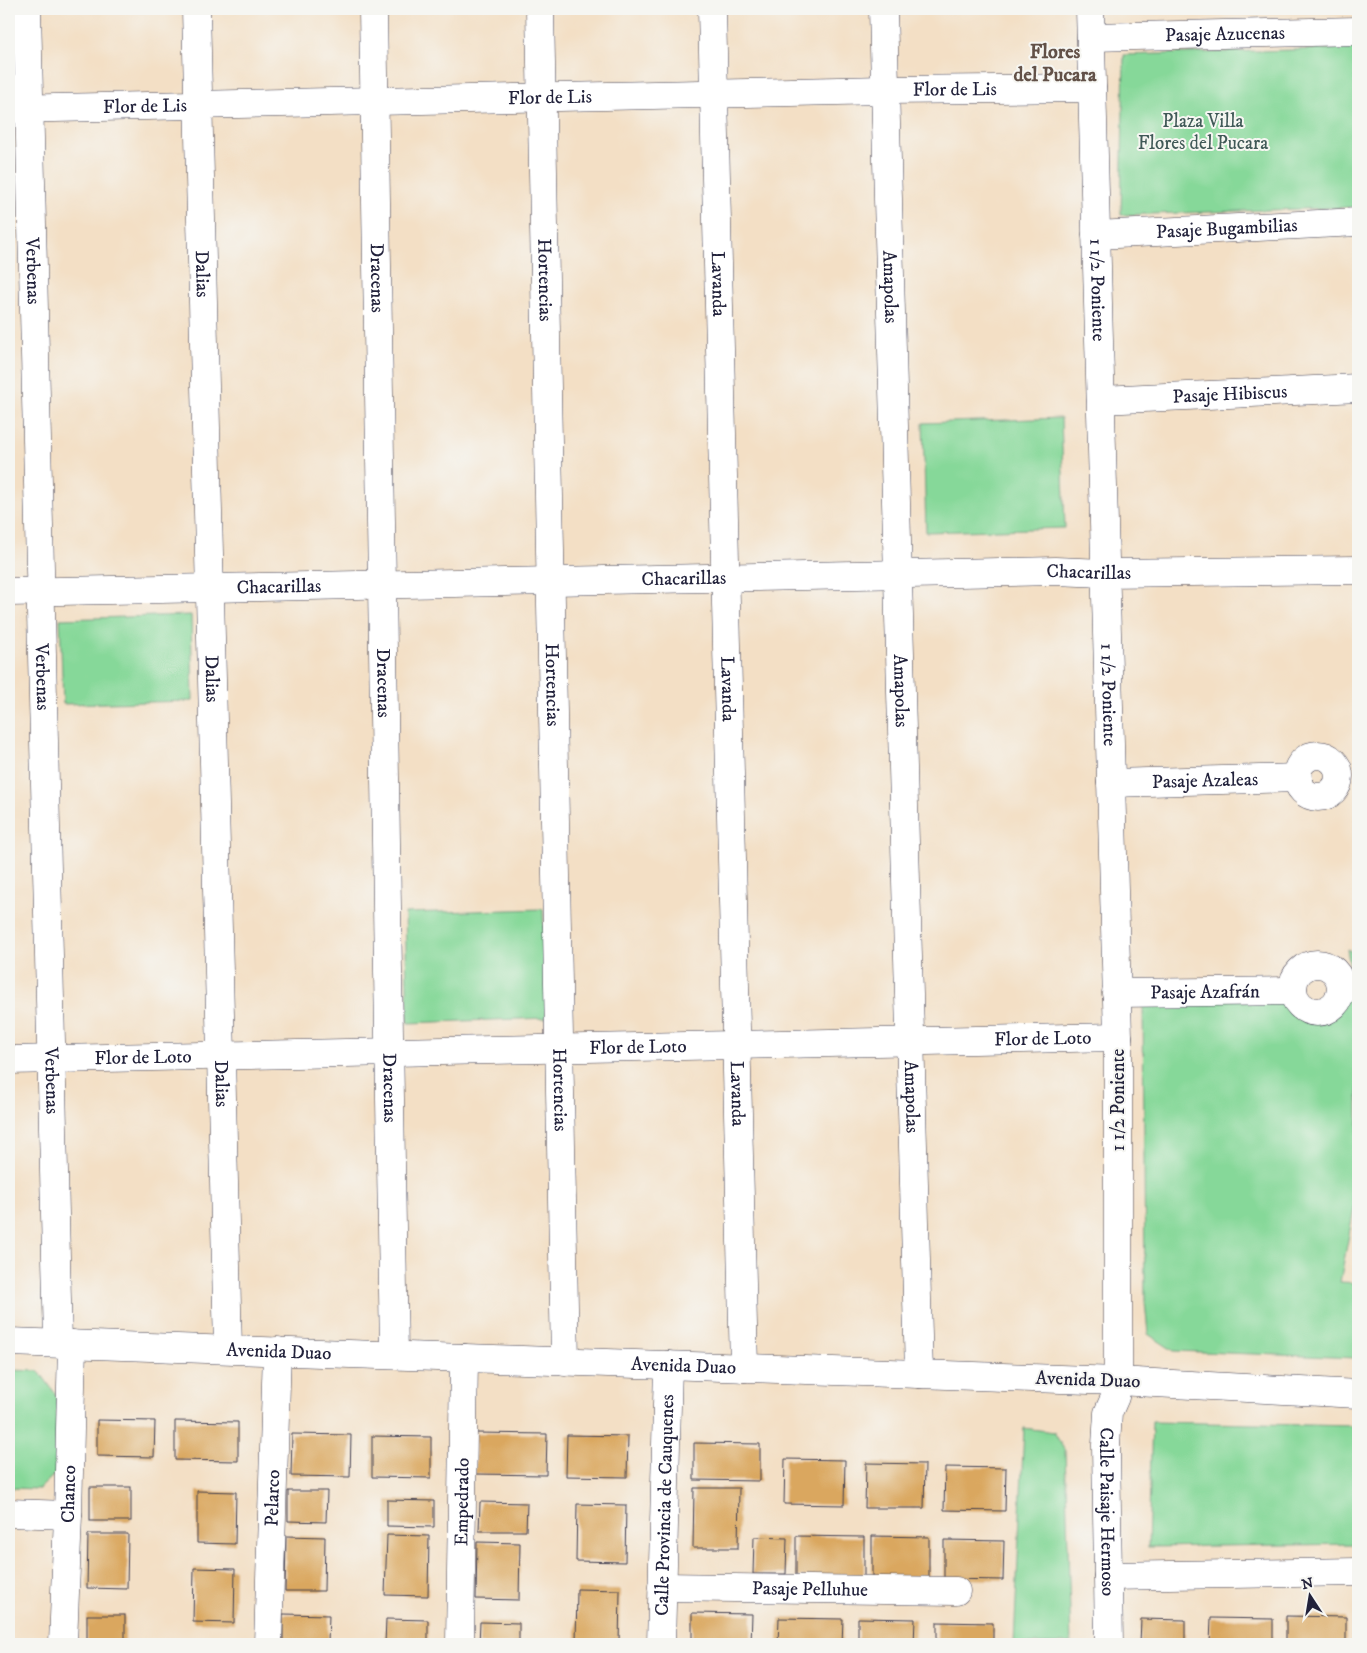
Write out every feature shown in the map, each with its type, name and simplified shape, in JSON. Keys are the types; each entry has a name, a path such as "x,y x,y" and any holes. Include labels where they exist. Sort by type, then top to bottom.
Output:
{"street":[{"name":"Verbenas","path":"27,9 19,109 40,591 51,1060 65,1344"},
{"name":"Dalias","path":"196,9 228,1349"},
{"name":"Dracenas","path":"373,9 394,1355"},
{"name":"Hortencias","path":"540,9 565,1362"},
{"name":"Lavanda","path":"712,9 744,1368"},
{"name":"Amapolas","path":"883,9 919,1374"},
{"name":"1 1/2 Poniente","path":"1090,9 1118,1038 1118,1381"},
{"name":"Pasaje Azucenas","path":"1091,37 1358,31"},
{"name":"Flor de Lis","path":"19,109 885,90 1092,88"},
{"name":"Pasaje Bugambilias","path":"1096,235 1358,222"},
{"name":"Pasaje Hibiscus","path":"1101,400 1358,388"},
{"name":"Chacarillas","path":"9,592 1054,571 1105,573 1358,570"},
{"name":"Pasaje Azaleas","path":"1111,783 1298,778"},
{"name":"Pasaje Azafrán","path":"1116,993 1293,991"},
{"name":"Flor de Loto","path":"9,1060 1118,1038"},
{"name":"Avenida Duao","path":"9,1342 1118,1381 1358,1394"},
{"name":"Chanco","path":"63,1644 68,1516 65,1344"},
{"name":"Pelarco","path":"268,1644 277,1351"},
{"name":"Empedrado","path":"460,1644 464,1358"},
{"name":"Calle Provincia de Cauquenes","path":"661,1644 668,1365"},
{"name":"Calle Paisaje Hermoso","path":"1109,1644 1106,1445 1108,1413 1115,1397 1118,1381"},
{"path":"9,1514 68,1516"},
{"path":"1108,1576 1358,1572"},
{"name":"Pasaje Pelluhue","path":"662,1587 956,1591"}],"green space":[{"name":"Plaza Villa Flores del Pucara","path":"1358,48 1358,207 1121,215 1124,55"},
{"path":"1061,418 1065,528 926,532 923,423"},
{"path":"191,615 193,701 63,704 60,619"},
{"path":"543,909 547,1018 408,1023 405,913"},
{"path":"1347,949 1358,955 1358,1187 1340,1282 1358,1283 1358,1358 1174,1351 1148,1334 1145,1301 1143,995 1290,998 1303,1011 1325,1010 1345,998 1352,979"},
{"path":"9,1370 39,1371 57,1396 55,1474 39,1489 9,1488"},
{"path":"1152,1422 1358,1426 1358,1544 1148,1547"},
{"path":"1024,1428 1054,1432 1065,1451 1071,1644 1014,1644"}],"building":[{"path":"97,1420 155,1421 154,1457 97,1456"},
{"path":"175,1421 238,1422 238,1461 175,1460"},
{"path":"476,1433 547,1434 546,1475 475,1474"},
{"path":"292,1434 351,1435 350,1477 291,1476"},
{"path":"567,1435 628,1436 627,1477 566,1476"},
{"path":"372,1436 431,1437 431,1478 372,1477"},
{"path":"694,1443 760,1444 760,1481 694,1480"},
{"path":"785,1459 845,1460 844,1505 784,1504"},
{"path":"866,1463 925,1464 924,1508 865,1508"},
{"path":"945,1467 1006,1468 1005,1511 944,1510"},
{"path":"90,1487 131,1487 131,1521 90,1521"},
{"path":"694,1488 739,1488 738,1548 693,1548"},
{"path":"197,1491 236,1492 235,1544 197,1543"},
{"path":"288,1491 327,1491 326,1522 288,1521"},
{"path":"387,1500 434,1501 434,1527 387,1526"},
{"path":"480,1502 527,1503 526,1531 479,1531"},
{"path":"577,1504 626,1505 625,1562 576,1561"},
{"path":"88,1534 128,1534 127,1589 87,1588"},
{"path":"387,1535 429,1536 428,1596 385,1595"},
{"path":"286,1536 325,1537 324,1591 285,1591"},
{"path":"796,1536 864,1537 864,1578 796,1577"},
{"path":"872,1536 929,1537 929,1579 872,1578"},
{"path":"754,1537 787,1538 786,1574 753,1574"},
{"path":"944,1540 1004,1541 1003,1580 944,1579"},
{"path":"477,1542 520,1543 519,1600 476,1599"},
{"path":"194,1568 235,1569 234,1623 193,1622"},
{"path":"577,1589 620,1590 619,1644 576,1644"},
{"path":"692,1613 752,1614 751,1644 692,1644"},
{"path":"283,1614 329,1615 328,1644 283,1644"},
{"path":"87,1615 125,1615 125,1644 87,1644"},
{"path":"1286,1616 1346,1617 1346,1644 1286,1644"},
{"path":"779,1618 843,1619 842,1644 778,1644"},
{"path":"858,1618 915,1619 914,1644 858,1644"},
{"path":"1211,1618 1273,1619 1273,1644 1210,1644"},
{"path":"386,1619 428,1620 428,1644 385,1644"},
{"path":"1141,1619 1185,1620 1185,1644 1140,1644"},
{"path":"480,1622 519,1623 519,1644 479,1644"},
{"path":"937,1622 993,1623 993,1644 937,1644"}],"district":[{"name":"Flores del Pucara","path":"1055,64"}]}
